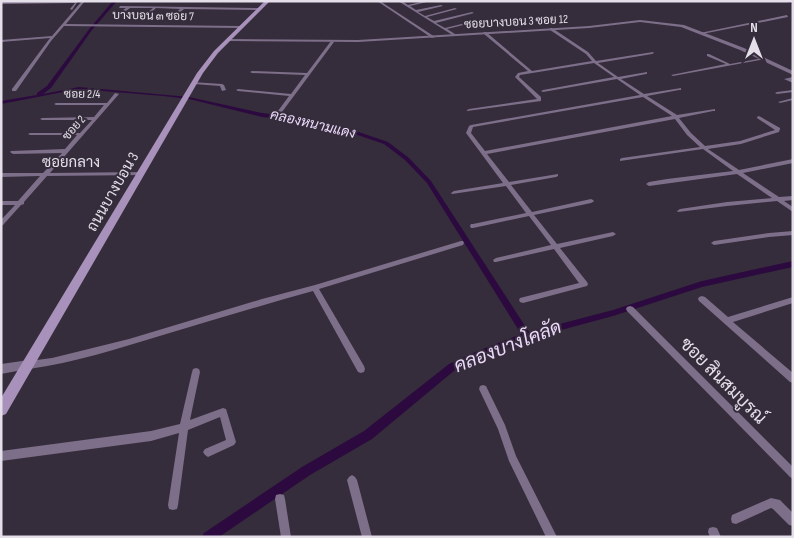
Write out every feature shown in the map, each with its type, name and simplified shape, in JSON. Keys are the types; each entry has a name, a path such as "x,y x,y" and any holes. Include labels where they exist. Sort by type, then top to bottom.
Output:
{"main road":[{"name":"ถนนบางบอน 3","path":"1,410 29,366 194,83 210,59 268,1"}],"street":[{"path":"14,90 52,37 84,1"},
{"path":"378,1 433,37"},
{"path":"399,1 454,35"},
{"path":"407,6 430,1"},
{"path":"1,2 76,2 70,11 74,14"},
{"path":"120,6 260,9"},
{"path":"416,11 441,6"},
{"path":"118,15 130,7"},
{"path":"146,16 156,7"},
{"path":"172,18 183,8"},
{"path":"209,12 212,8"},
{"path":"236,13 240,9"},
{"path":"424,17 455,9"},
{"path":"434,22 472,13"},
{"path":"702,33 787,16"},
{"path":"444,29 482,20"},
{"name":"ซอยบางบอน 3 ซอย 12","path":"229,40 332,42 551,30 640,21 682,26 793,73"},
{"name":"บางบอน ๓ ซอย 7","path":"64,25 241,28"},
{"path":"551,30 587,53 596,63 676,118 704,148 793,210"},
{"path":"485,34 531,72"},
{"path":"1,41 52,37"},
{"path":"280,111 332,42"},
{"path":"469,110 539,100 517,77 519,74 652,53"},
{"path":"708,54 730,65"},
{"path":"673,75 763,59"},
{"path":"252,72 308,74"},
{"path":"543,91 646,74"},
{"path":"793,78 786,79 793,82"},
{"path":"194,83 222,85 224,90"},
{"path":"238,90 292,95"},
{"path":"523,300 584,285 584,282 468,133 471,126 679,90"},
{"path":"776,93 793,90"},
{"name":"ซอย 2","path":"1,224 22,203 117,94"},
{"path":"780,102 793,99"},
{"name":"ซอย 2/4","path":"56,104 109,104"},
{"path":"485,153 713,110"},
{"path":"622,160 741,142 776,131 778,128 776,126 759,117"},
{"path":"42,119 96,118"},
{"path":"30,134 82,134"},
{"path":"13,152 67,151"},
{"path":"649,184 693,176 739,172 793,161"},
{"name":"ซอยกลาง","path":"1,175 141,174"},
{"path":"454,194 556,175"},
{"path":"680,211 793,198"},
{"path":"473,226 591,201"},
{"path":"1,203 22,203"},
{"path":"496,260 613,234"},
{"path":"714,243 769,235 793,234"},
{"path":"1,368 52,362 129,342 462,243"},
{"path":"315,288 361,369"},
{"path":"702,299 793,379"},
{"path":"727,321 793,300"},
{"name":"ซอย สินสมบูรณ์","path":"630,310 793,474"},
{"path":"173,505 184,427 196,372"},
{"path":"483,388 502,428 512,458 552,537"},
{"path":"1,456 150,436 184,427 223,412 230,442 208,452"},
{"path":"352,480 367,537"},
{"path":"280,499 286,537"},
{"path":"736,519 771,503 776,504 793,521"}],"waterway":[{"path":"39,94 49,87 91,29 115,1"},
{"path":"787,1 793,3"},
{"name":"คลองหนามแดง","path":"1,103 79,88 163,95 189,98 262,115 299,119 344,129 386,143 407,159 429,182 527,336"},
{"name":"คลองบางโคลัด","path":"527,336 613,313 702,284 793,264"},
{"name":"คลองบางโคลัด","path":"208,537 306,471 368,435 452,367 527,336"}]}
